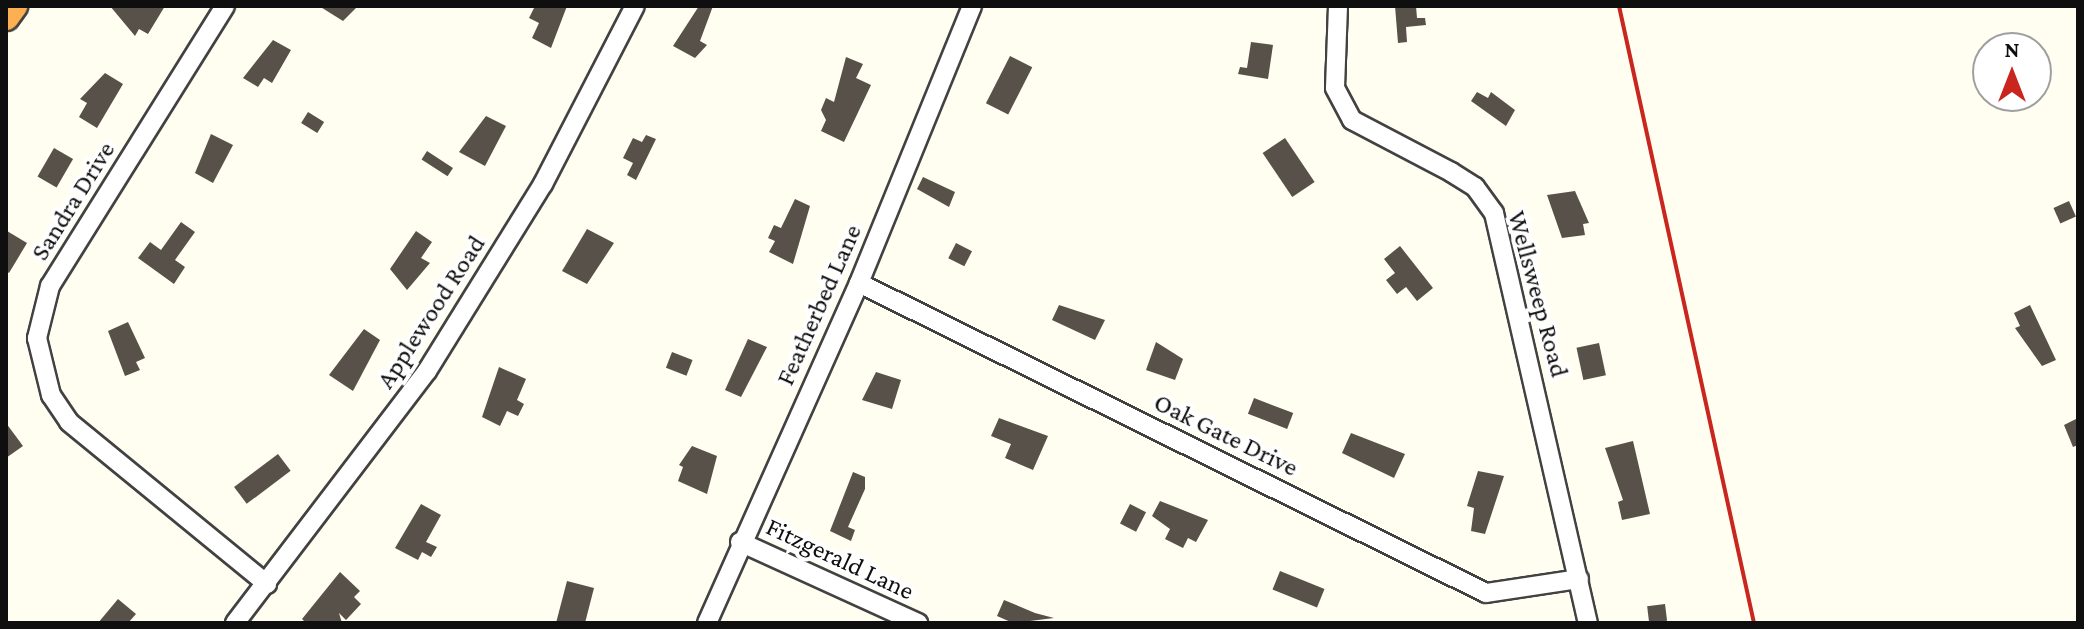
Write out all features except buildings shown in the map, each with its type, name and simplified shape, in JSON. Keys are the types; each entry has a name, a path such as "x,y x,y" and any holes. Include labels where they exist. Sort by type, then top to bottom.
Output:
{"highway":[{"path":"6,17 14,6"}],"street":[{"name":"Sandra Drive","path":"225,6 50,286 37,338 51,395 69,422 267,584"},
{"name":"Applewood Road","path":"235,623 427,371 543,184 635,6"},
{"name":"Featherbed Lane","path":"707,623 740,542 859,283 972,6"},
{"name":"Wellsweep Road","path":"1338,6 1335,88 1352,120 1463,180 1494,213 1588,623"},
{"name":"Oak Gate Drive","path":"859,283 1486,593 1579,579"},
{"name":"Fitzgerald Lane","path":"740,542 918,623"}],"railway":[{"path":"1619,6 1754,623"}]}
